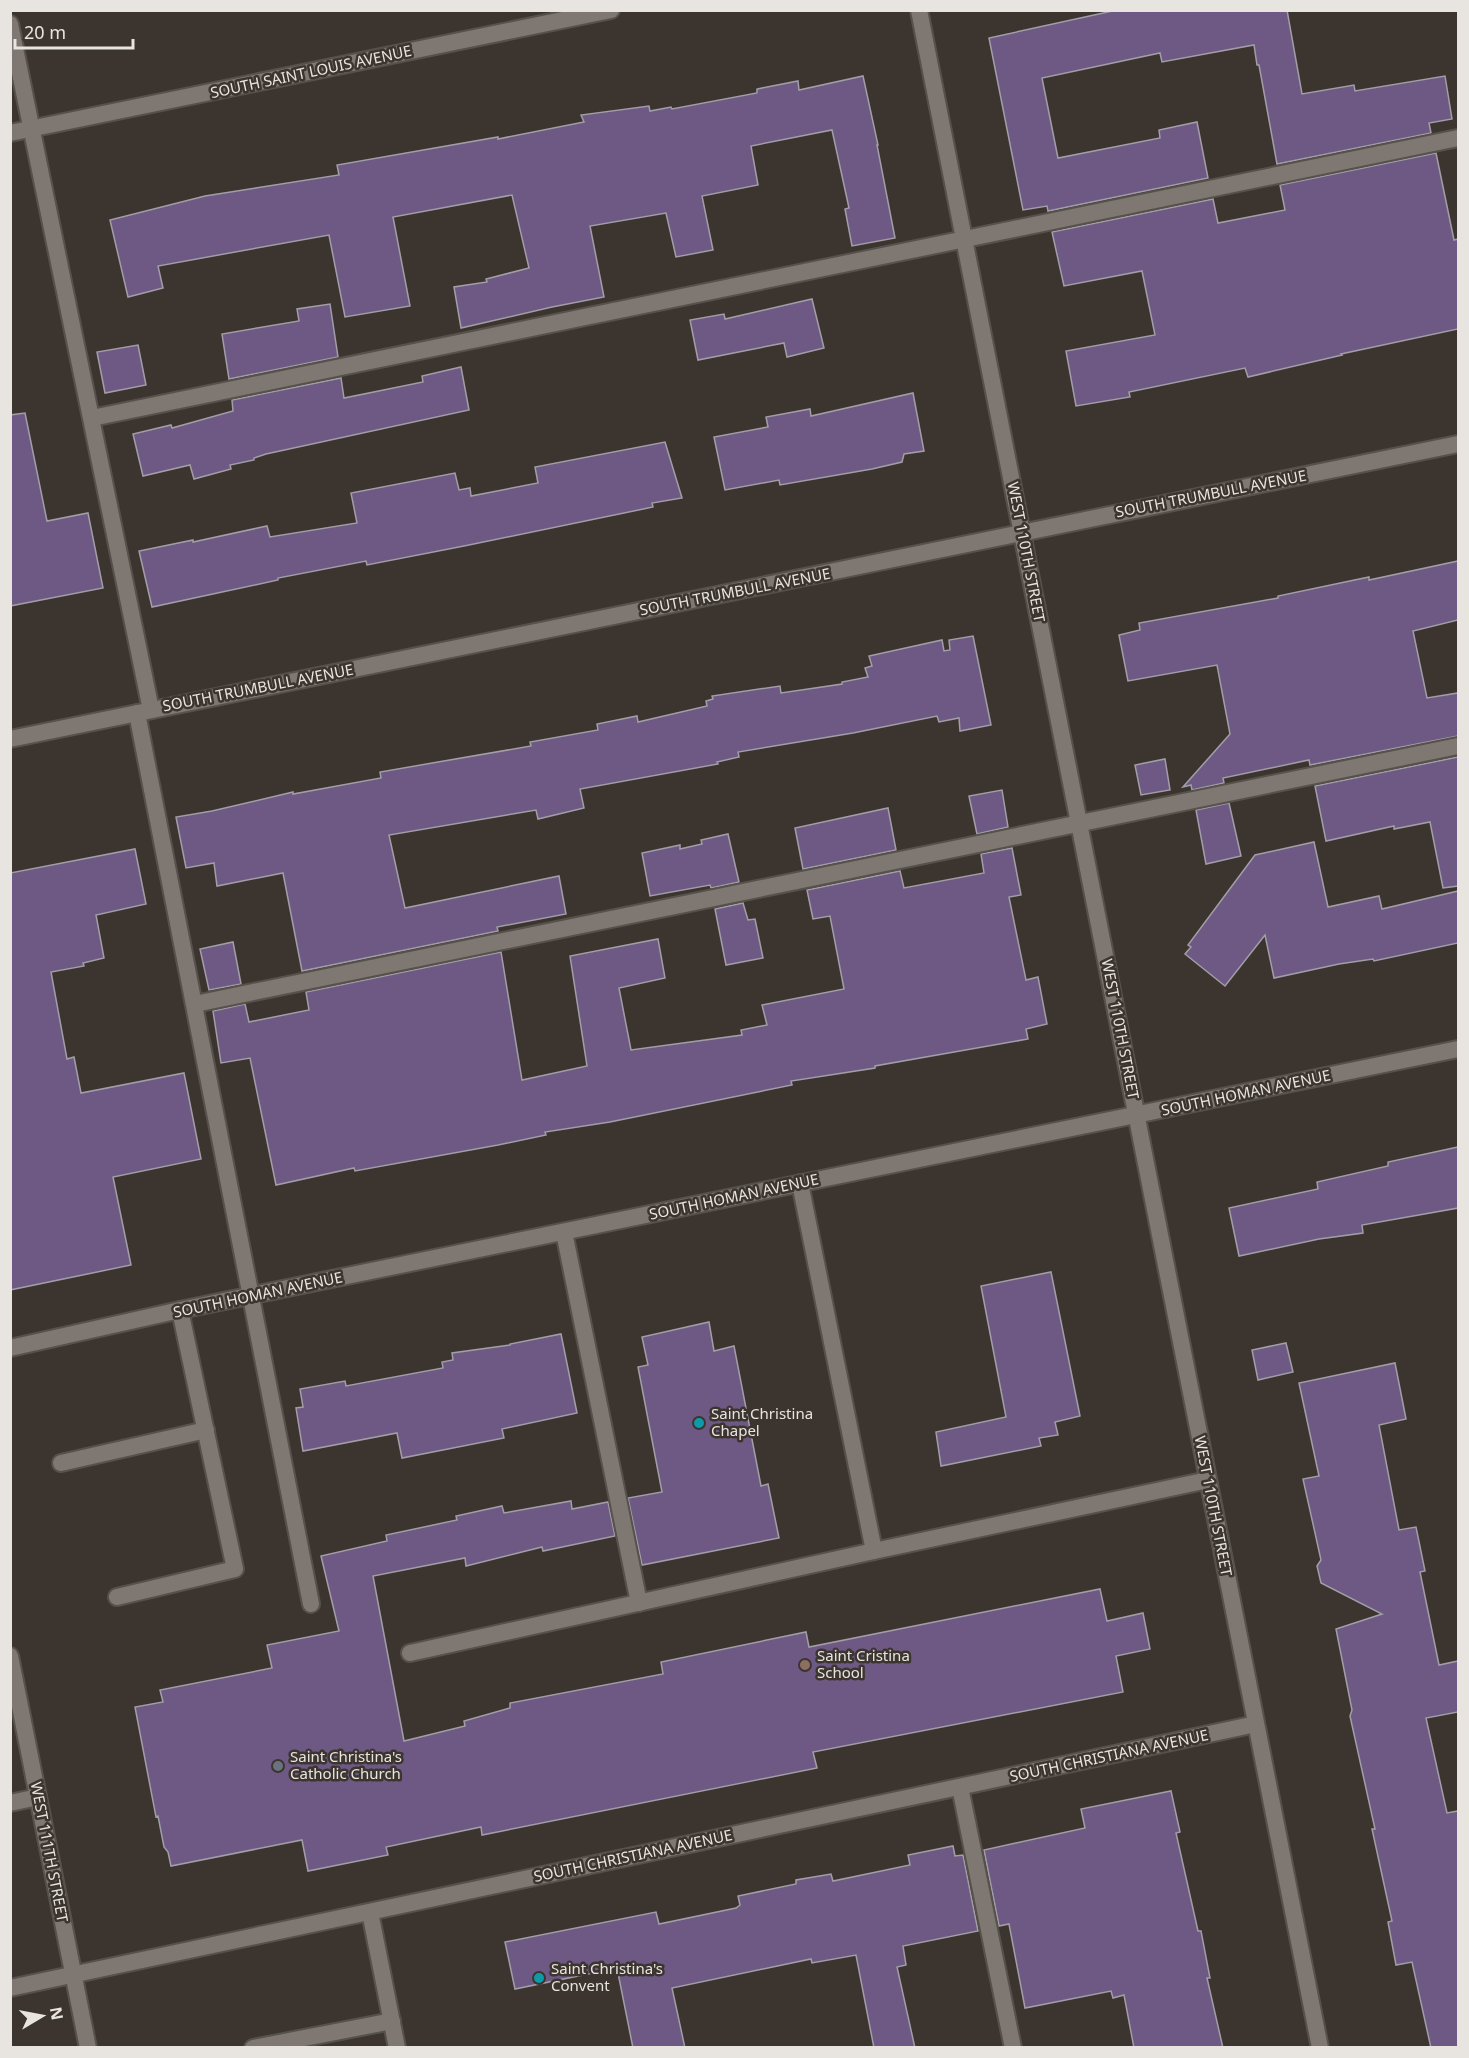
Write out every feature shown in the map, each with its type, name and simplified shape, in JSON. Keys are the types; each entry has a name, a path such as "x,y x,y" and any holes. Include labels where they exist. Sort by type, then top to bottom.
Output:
{"street":[{"name":"SOUTH SAINT LOUIS AVENUE","path":"10,133 611,10"},
{"name":"WEST 110TH STREET","path":"919,10 1320,2048"},
{"path":"10,24 92,418 195,1004 311,1604"},
{"path":"92,418 1458,138"},
{"name":"SOUTH TRUMBULL AVENUE","path":"10,739 1458,444"},
{"path":"195,1004 1458,746"},
{"name":"SOUTH HOMAN AVENUE","path":"10,1348 180,1310 1458,1049"},
{"path":"800,1183 874,1551"},
{"path":"564,1232 639,1603"},
{"path":"117,1597 235,1569 180,1310"},
{"path":"61,1463 206,1430"},
{"path":"410,1653 1208,1480"},
{"name":"WEST 111TH STREET","path":"10,1656 16,1712 39,1797 88,2048"},
{"name":"SOUTH CHRISTIANA AVENUE","path":"10,1988 1256,1724"},
{"path":"960,1787 1012,2048"},
{"path":"10,1803 39,1797"},
{"path":"370,1912 397,2048"},
{"path":"254,2048 392,2020"}],"building":[{"path":"1117,10 1287,10 1302,94 1354,85 1355,91 1445,76 1452,119 1429,123 1431,133 1277,164 1254,45 1162,62 1160,53 1042,78 1058,158 1160,138 1159,130 1197,122 1208,178 1048,211 1047,206 1023,210 989,38"},
{"path":"863,76 895,238 852,246 845,209 849,208 832,130 751,146 758,185 702,196 713,250 676,257 666,213 590,226 604,297 461,328 454,287 487,282 486,279 529,268 512,195 393,217 410,306 345,317 329,235 158,266 163,288 128,297 110,220 205,196 339,175 337,165 498,137 498,139 584,122 581,115 649,106 650,111 671,107 672,109 757,93 757,89 798,81 799,90"},
{"path":"1436,153 1454,240 1458,239 1458,329 1248,377 1245,368 1129,392 1130,397 1076,406 1066,351 1155,335 1142,271 1064,286 1052,232 1213,199 1218,223 1285,210 1280,185"},
{"path":"812,299 824,348 787,357 784,343 698,360 690,320 724,314 725,319"},
{"path":"330,304 338,357 229,379 222,334 299,321 297,309"},
{"path":"138,345 146,385 105,393 97,352"},
{"path":"461,367 469,410 266,454 254,460 230,465 231,469 194,479 190,465 143,476 133,434 171,425 172,428 233,411 232,400 341,378 344,398 423,382 422,376"},
{"path":"913,393 924,451 904,454 902,462 872,469 780,485 779,480 725,490 714,437 768,427 766,417 810,409 811,416"},
{"path":"25,413 47,521 88,513 103,588 10,606 10,415"},
{"path":"665,442 682,498 652,503 653,507 464,546 367,565 366,561 278,578 278,580 152,607 139,551 267,526 270,537 357,523 351,493 455,473 459,490 470,488 471,496 538,483 535,467"},
{"path":"1458,561 1458,620 1413,631 1427,698 1458,693 1458,736 1310,765 1309,760 1223,778 1224,783 1192,790 1191,785 1183,787 1230,734 1217,665 1128,681 1119,635 1140,630 1139,623 1278,598 1278,596 1369,577 1369,580"},
{"path":"973,636 991,725 960,731 959,718 939,722 937,716 738,752 739,757 717,762 718,764 580,789 584,808 538,819 536,810 389,835 405,908 559,876 566,914 497,927 498,931 302,971 283,873 217,886 214,863 186,868 176,817 293,792 293,794 381,778 380,772 531,746 530,742 598,730 597,724 637,716 638,722 707,706 706,701 713,699 712,696 780,686 781,693 842,684 842,682 868,677 865,668 872,666 869,656 942,640 944,651 950,650 949,640"},
{"path":"1458,757 1458,886 1443,888 1430,822 1394,829 1394,826 1326,841 1315,786"},
{"path":"1165,759 1170,790 1141,795 1135,765"},
{"path":"1002,790 1008,827 977,834 969,796"},
{"path":"1229,803 1241,856 1206,864 1196,810"},
{"path":"888,808 896,850 803,869 795,828"},
{"path":"728,834 739,882 650,896 642,853 680,845 680,849 702,844 701,840"},
{"path":"1314,842 1328,907 1379,896 1382,909 1458,891 1458,943 1374,961 1373,959 1339,964 1274,978 1265,935 1225,986 1185,954 1191,947 1188,945 1255,855"},
{"path":"1012,848 1021,895 1009,897 1026,980 1038,977 1047,1024 1026,1029 1028,1039 875,1066 875,1068 791,1081 792,1085 610,1122 545,1132 546,1135 498,1145 355,1171 354,1168 276,1185 250,1058 221,1063 213,1011 245,1004 249,1022 309,1010 306,992 501,952 522,1080 587,1066 570,956 658,939 665,978 619,988 631,1050 742,1035 741,1030 767,1025 762,1005 844,989 830,916 813,919 807,890 900,871 904,888 984,873 981,854"},
{"path":"135,849 146,904 96,915 104,958 83,963 84,966 51,972 67,1059 74,1057 81,1093 184,1073 201,1159 113,1177 131,1265 10,1290 10,873"},
{"path":"743,903 748,920 755,919 763,958 726,965 715,909"},
{"path":"233,942 241,984 209,990 200,949"},
{"path":"1458,1147 1458,1208 1362,1225 1363,1233 1319,1239 1239,1256 1229,1208 1318,1189 1317,1182 1388,1166 1388,1162"},
{"path":"1051,1272 1080,1416 1055,1422 1058,1435 1039,1438 1041,1446 941,1466 936,1432 1006,1417 981,1286"},
{"name":"Saint Christina Chapel","path":"709,1322 714,1351 734,1346 761,1486 768,1484 779,1538 642,1565 628,1498 662,1492 638,1367 648,1365 642,1337"},
{"path":"561,1334 577,1413 502,1429 504,1438 402,1458 397,1433 303,1451 296,1408 303,1407 300,1389 345,1381 346,1386 443,1368 442,1362 453,1360 452,1353 510,1345"},
{"path":"1286,1343 1293,1372 1258,1380 1252,1350"},
{"path":"1395,1363 1406,1419 1379,1425 1399,1530 1416,1527 1425,1571 1420,1572 1439,1665 1458,1661 1458,1712 1426,1718 1447,1813 1458,1811 1458,2048 1431,2048 1412,1962 1396,1965 1388,1922 1392,1921 1372,1829 1375,1829 1350,1716 1352,1710 1336,1629 1382,1614 1321,1583 1317,1566 1321,1560 1303,1479 1319,1476 1299,1383"},
{"path":"571,1501 572,1509 608,1502 615,1536 543,1551 542,1547 466,1566 465,1558 373,1576 404,1741 465,1726 464,1721 510,1708 510,1703 663,1674 661,1662 806,1632 809,1647 1100,1589 1107,1621 1143,1613 1150,1649 1116,1656 1123,1692 813,1752 817,1768 482,1835 481,1827 386,1847 388,1855 308,1871 302,1840 171,1866 168,1852 164,1847 158,1816 156,1817 135,1707 163,1702 160,1690 272,1668 267,1645 339,1631 321,1556 387,1541 386,1535 457,1520 456,1516 502,1506 504,1513"},
{"path":"1171,1791 1180,1832 1176,1833 1198,1931 1201,1931 1210,1978 1207,1978 1223,2048 1134,2048 1124,1995 1113,1998 1111,1991 1025,2008 1009,1924 999,1926 984,1850 1085,1828 1081,1809"},
{"path":"953,1846 955,1856 963,1855 978,1931 903,1946 906,1965 897,1967 915,2048 874,2048 856,1955 812,1963 811,1959 672,1988 685,2048 633,2048 617,1968 515,1989 505,1942 656,1912 659,1924 736,1908 740,1905 738,1896 796,1884 796,1880 831,1874 833,1881 910,1865 908,1855"}],"place":[{"name":"Saint Christina Chapel","path":"699,1423"},
{"name":"Saint Cristina School","path":"805,1665"},
{"name":"Saint Christina's Catholic Church","path":"278,1766"},
{"name":"Saint Christina's Convent","path":"539,1978"}]}
